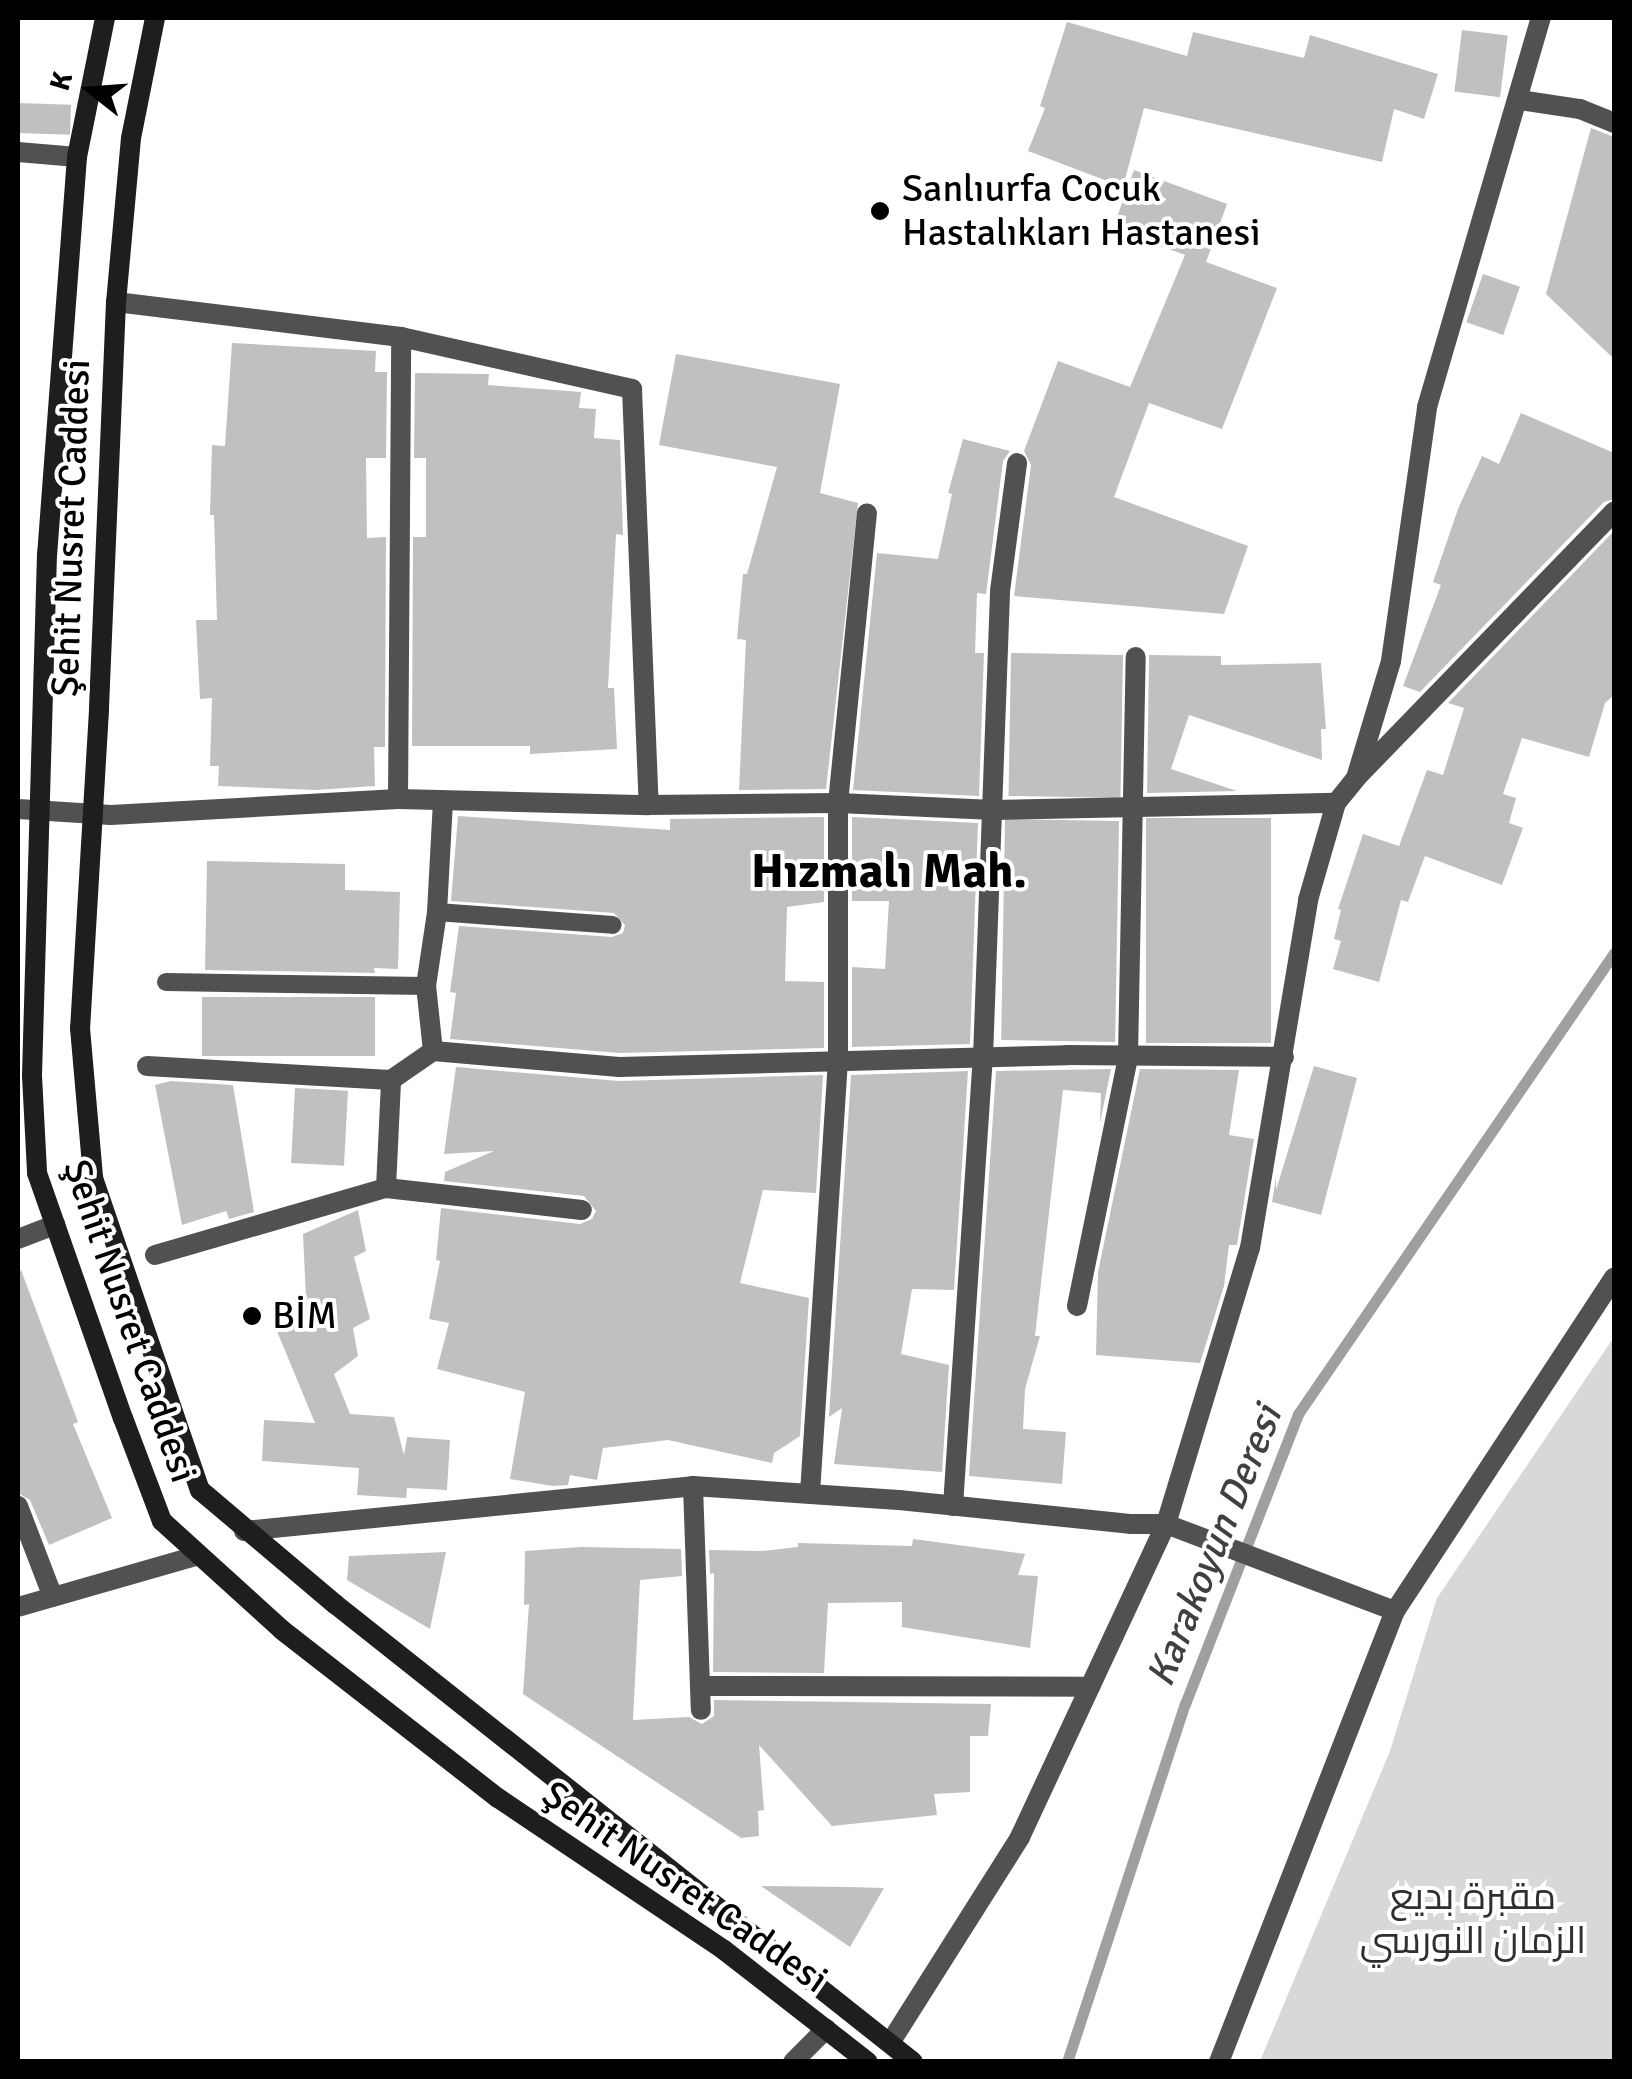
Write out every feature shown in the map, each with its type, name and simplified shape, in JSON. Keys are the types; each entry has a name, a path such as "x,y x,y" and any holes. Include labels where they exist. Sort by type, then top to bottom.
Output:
{"main road":[{"name":"Şehit Nusret Caddesi","path":"105,18 77,156 28,809 27,1172 55,1225 162,1520 196,1556 296,1642 484,1787 724,1950 868,2062"},
{"name":"Şehit Nusret Caddesi","path":"155,18 131,138 116,302 94,814 80,1028 93,1178 200,1490 244,1531 911,2060"}],"street":[{"path":"1356,778 1390,661 1427,407 1541,18"},
{"path":"1520,100 1580,108 1614,123"},
{"path":"18,152 77,156"},
{"path":"116,302 401,337 632,388 649,805"},
{"path":"398,799 401,337"},
{"path":"953,1506 983,1057 1000,591 1017,463"},
{"path":"890,2042 1020,1837 1166,1524 1250,1248 1308,900 1336,803 1614,512"},
{"path":"810,1493 838,1062 838,802 867,514"},
{"path":"1077,1306 1128,1056 1136,658"},
{"path":"28,809 94,814 398,799 649,805 838,802 994,810 1336,803"},
{"path":"433,1051 426,986 437,912 443,800"},
{"path":"147,1066 391,1080 433,1051 619,1067 983,1057 1284,1057"},
{"path":"386,1188 391,1080"},
{"path":"156,1256 386,1188 582,1210"},
{"path":"18,1238 55,1225"},
{"path":"1219,2062 1395,1611 1614,1277"},
{"path":"244,1531 694,1486 810,1493 1130,1524 1166,1524 1395,1611"},
{"path":"694,1486 701,1710"},
{"path":"18,1506 53,1597"},
{"path":"18,1607 196,1556"},
{"path":"700,1686 1090,1687"},
{"path":"793,2062 826,2029"}],"lane":[{"path":"437,912 613,925"},
{"path":"166,982 426,986"}],"green space":[{"name":"مقبرة بديع الزمان النورسي","path":"1614,1337 1614,2061 1260,2061 1390,1751 1437,1598"}],"building":[{"path":"1067,22 1187,56 1193,32 1304,58 1310,35 1438,74 1424,119 1394,109 1382,162 1144,108 1123,187 1028,151 1045,108 1040,106"},
{"path":"1462,30 1508,36 1500,97 1454,92"},
{"path":"18,103 71,105 70,135 18,133"},
{"path":"1591,128 1614,137 1614,359 1546,294"},
{"path":"1134,170 1227,204 1206,262 1277,288 1222,429 1149,403 1114,497 1248,546 1224,614 1014,596 1031,465 1024,451 1058,361 1130,387 1185,255 1113,228"},
{"path":"1483,274 1520,287 1503,335 1466,322"},
{"path":"232,343 376,351 375,372 387,372 386,458 366,458 367,538 386,537 385,747 374,747 375,786 315,790 218,786 219,766 210,766 212,698 200,699 196,620 217,620 214,515 210,515 212,445 225,446"},
{"path":"676,354 840,384 820,493 858,503 826,789 739,790 746,640 737,639 743,574 747,574 777,467 659,445"},
{"path":"415,373 489,374 488,385 581,392 579,408 596,409 594,438 620,440 623,535 616,534 608,688 614,688 617,749 530,754 530,746 412,746 413,537 426,537 426,458 414,458"},
{"path":"1521,413 1614,453 1614,499 1604,502 1420,692 1403,686 1441,585 1433,582 1458,509 1482,456 1499,464"},
{"path":"963,439 1010,451 1003,461 986,594 977,593 975,653 984,653 979,796 853,790 877,553 938,559 952,494 948,493"},
{"path":"1614,531 1614,695 1605,703 1589,757 1522,738 1503,794 1516,798 1509,823 1523,828 1502,885 1425,856 1408,902 1401,900 1379,982 1333,969 1341,941 1334,939 1341,910 1338,909 1363,834 1399,846 1427,770 1443,775 1464,708 1448,703"},
{"path":"1011,653 1123,655 1120,798 1009,796"},
{"path":"1149,655 1221,656 1221,665 1321,663 1326,729 1321,729 1322,760 1189,715 1171,769 1237,791 1147,793"},
{"path":"458,816 670,830 670,819 824,817 824,902 787,907 785,981 824,982 824,1048 619,1053 450,1039 456,993 450,992 459,926 612,937 623,933 625,925 614,913 451,901"},
{"path":"852,817 978,823 970,1044 852,1047 852,967 885,969 889,901 852,901"},
{"path":"1146,818 1271,818 1271,1043 1146,1043"},
{"path":"1005,819 1119,821 1115,1042 1001,1040"},
{"path":"207,861 345,864 345,890 400,892 398,969 374,968 375,973 205,970"},
{"path":"202,997 375,997 375,1056 202,1056"},
{"path":"1314,1066 1357,1078 1321,1215 1272,1202 1276,1177 1276,1190"},
{"path":"456,1067 619,1081 823,1075 816,1193 763,1190 740,1283 809,1298 800,1436 774,1453 772,1463 668,1440 603,1448 597,1480 570,1475 568,1485 553,1486 510,1479 525,1392 437,1369 449,1323 429,1319 440,1261 436,1260 441,1208 580,1224 592,1219 596,1211 584,1196 444,1181 445,1172 494,1151 444,1154"},
{"path":"1111,1069 1100,1123 1101,1093 1063,1090 1035,1336 1040,1336 1025,1389 1023,1429 1066,1432 1062,1484 969,1476 996,1071"},
{"path":"1140,1069 1239,1070 1229,1135 1254,1139 1237,1245 1229,1245 1224,1286 1200,1363 1096,1355 1098,1272"},
{"path":"968,1071 954,1290 912,1289 901,1354 949,1365 942,1472 834,1464 842,1408 829,1417 851,1075"},
{"path":"171,1081 233,1085 254,1212 229,1219 226,1211 182,1225 155,1085"},
{"path":"295,1088 348,1091 344,1166 291,1163"},
{"path":"358,1210 366,1251 354,1257 370,1319 353,1328 358,1356 334,1374 350,1414 394,1417 404,1455 407,1437 450,1440 447,1490 407,1488 406,1498 357,1495 359,1468 262,1461 264,1420 315,1423 274,1324 307,1320 303,1234"},
{"path":"21,1270 78,1422 73,1424 112,1518 49,1545 30,1500 18,1493"},
{"path":"913,1539 1025,1554 1018,1575 1038,1576 1030,1648 902,1627 902,1602 828,1603 824,1673 713,1672 714,1573 710,1574 709,1550 763,1551 798,1547 798,1543 912,1546"},
{"path":"581,1547 681,1549 682,1576 640,1580 633,1720 689,1717 702,1724 714,1716 714,1700 991,1704 988,1736 970,1736 970,1792 934,1794 937,1815 832,1826 759,1745 764,1810 758,1811 759,1836 741,1838 523,1694 529,1604 524,1605 525,1551"},
{"path":"446,1552 430,1629 347,1580 349,1556"},
{"path":"761,1886 850,1887 884,1888 850,1947"}],"waterway":[{"name":"Karakoyun Deresi","path":"1067,2062 1185,1704 1298,1414 1614,953"}],"place":[{"name":"Sanlıurfa Cocuk Hastalıkları Hastanesi","path":"880,211"},
{"name":"BİM","path":"252,1316"}],"district":[{"name":"Hızmalı Mah.","path":"889,872"}]}
